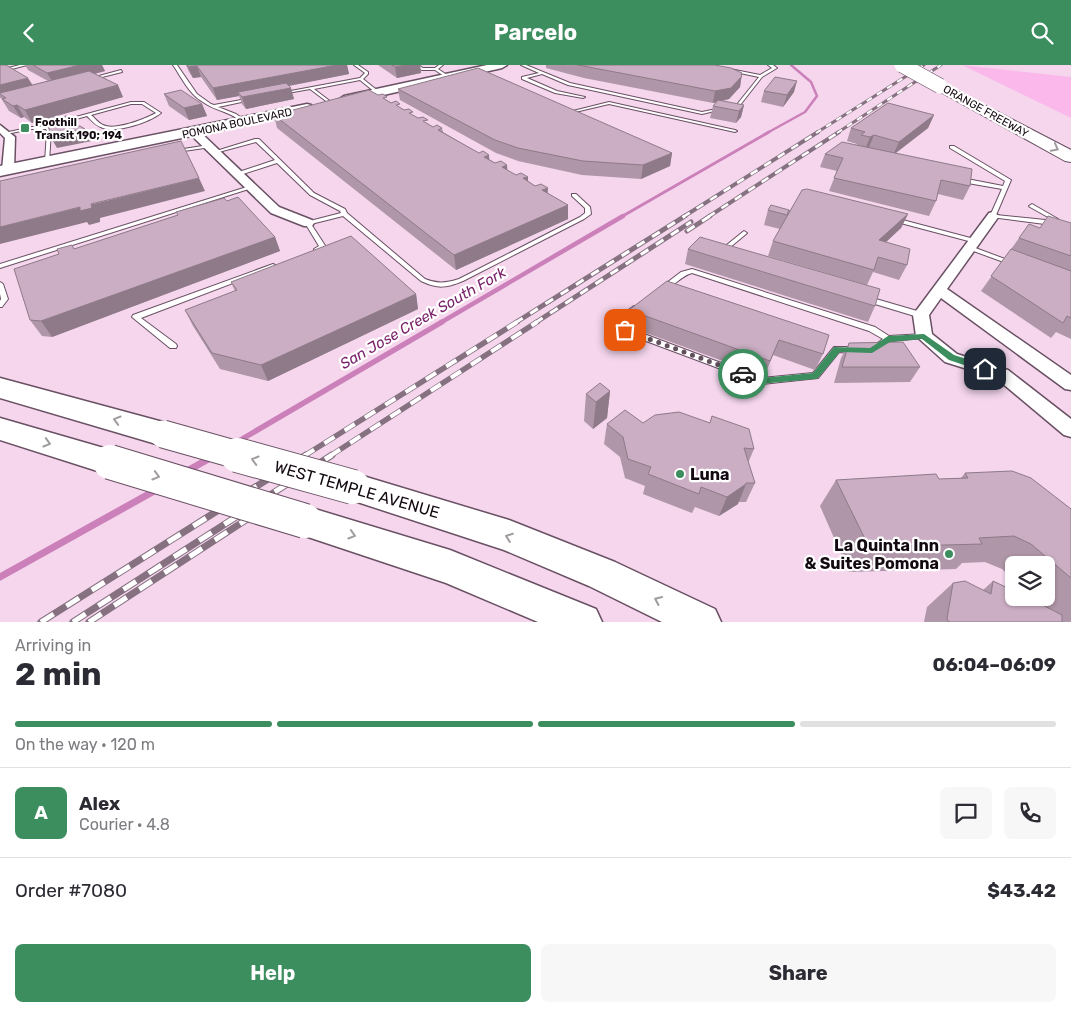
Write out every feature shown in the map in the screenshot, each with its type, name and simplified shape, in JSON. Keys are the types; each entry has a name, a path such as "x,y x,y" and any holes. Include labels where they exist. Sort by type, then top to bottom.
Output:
{"highway":[{"name":"ORANGE FREEWAY","path":"902,65 1071,157"}],"main road":[{"name":"WEST TEMPLE AVENUE","path":"0,388 353,487 509,536 602,574 702,622"},
{"path":"0,429 450,567 584,622"}],"street":[{"name":"POMONA BOULEVARD","path":"4,170 376,93 445,71 482,72 502,65"},
{"path":"3,131 10,137 4,170"},
{"path":"194,132 275,210 308,223"},
{"path":"993,217 940,291 920,315 924,336 952,357 1002,374 1071,430"},
{"path":"940,291 1071,384"}],"lane":[{"path":"0,71 25,65"},
{"path":"175,65 193,90 205,102 236,114 244,121"},
{"path":"272,95 361,79 367,73 356,65"},
{"path":"414,65 422,69 445,71"},
{"path":"523,65 569,84 702,113 716,109 736,108 761,75 774,68 770,65"},
{"path":"11,68 16,73"},
{"path":"436,69 445,71"},
{"path":"726,69 761,75"},
{"path":"83,81 121,71"},
{"path":"542,73 523,78 556,92 583,97"},
{"path":"361,79 376,93"},
{"path":"311,88 330,103"},
{"path":"214,106 253,99"},
{"path":"3,131 42,127 88,115 137,103 142,103 159,113 153,118 112,128 104,128 88,115"},
{"path":"571,112 609,103 735,131"},
{"path":"565,109 579,116"},
{"path":"42,127 47,128 49,131 46,162"},
{"path":"172,152 212,149 258,141 312,194 343,210 344,214 430,284 451,284 582,218 588,214 588,208 574,195"},
{"path":"952,147 1008,180 993,217 1062,224"},
{"path":"238,174 278,161"},
{"path":"951,177 1004,188"},
{"path":"0,266 252,187"},
{"path":"1032,206 1071,230"},
{"path":"306,253 324,247 308,223 344,214"},
{"path":"892,220 973,245 1016,265"},
{"path":"737,257 727,253 725,249 744,233"},
{"path":"173,346 136,317 279,264"},
{"path":"655,294 683,273 692,271 872,329 888,339"},
{"path":"0,284 5,299 0,305"},
{"path":"662,289 671,292"},
{"path":"860,297 920,315"},
{"path":"641,305 619,321 618,325 625,330 760,381 815,376 837,349"},
{"path":"828,346 837,349 872,351 888,339 924,336"}],"shaded area":[{"path":"962,65 1071,77 1071,118"}],"building":[{"path":"0,65 6,65 28,78 0,85"},
{"path":"33,65 80,65 47,73"},
{"path":"187,65 337,65 213,88 197,66 188,67"},
{"path":"578,65 715,65 731,68 742,73 742,76 731,88 715,91"},
{"path":"478,68 672,153 643,165 583,161 518,148 495,140 398,89"},
{"path":"89,71 118,85 25,110 17,105 13,106 2,99 6,98 0,94 0,93"},
{"path":"775,77 797,81 787,95 764,91"},
{"path":"286,83 291,88 242,97 238,92"},
{"path":"181,90 202,104 184,108 164,94"},
{"path":"369,90 378,95 383,94 387,97 383,98 391,103 396,101 400,104 396,105 404,110 409,109 413,112 409,113 418,118 423,117 428,120 423,121 433,127 437,125 442,128 438,130 479,153 483,151 489,155 484,157 495,163 501,161 507,165 502,167 516,175 521,173 528,177 523,178 535,186 541,184 548,188 542,190 568,205 454,255 274,115"},
{"path":"718,100 744,105 739,111 713,106"},
{"path":"888,103 934,115 899,142 874,135 870,137 861,135 865,132 851,128"},
{"path":"69,117 71,127 80,126 85,129 50,136 48,119"},
{"path":"181,141 199,178 91,204 92,208 80,211 80,207 0,227 0,181"},
{"path":"842,142 972,169 970,186 941,180 936,201 834,178 843,158 825,154"},
{"path":"807,189 908,214 879,240 910,249 907,265 878,257 874,270 773,241 802,190"},
{"path":"238,197 275,237 41,321 30,320 14,269 59,254 57,249 72,245 74,249 178,215 176,212 224,198 227,201"},
{"path":"771,205 789,210 787,215 768,210"},
{"path":"1048,216 1071,223 1071,256 1019,238 1029,224 1040,228"},
{"path":"351,236 416,294 261,365 212,353 185,310 237,290 231,282"},
{"path":"700,237 880,289 875,306 688,249"},
{"path":"1011,249 1071,271 1071,318 1067,316 1063,323 991,276"},
{"path":"667,281 829,335 823,354 779,340 770,361 629,310"},
{"path":"903,342 920,367 842,367 849,343"},
{"path":"600,383 610,391 596,402 586,394"},
{"name":"Luna","path":"625,410 643,423 655,415 679,412 710,423 712,416 749,429 754,449 744,448 755,483 746,483 727,497 701,487 699,494 648,474 651,467 628,459 623,437 607,424"},
{"path":"1012,471 1031,478 1071,509 1071,578 1055,564 1055,556 1045,556 1031,544 1014,536 979,538 982,544 869,547 836,480 936,474 939,479 968,478 965,473"},
{"path":"965,581 991,594 993,581 1005,587 1005,606 1044,606 1062,615 1062,622 949,622 947,619 953,583"}],"waterway":[{"name":"San Jose Creek South Fork","path":"767,133 805,112 817,96 811,82 791,65"},
{"name":"San Jose Creek South Fork","path":"621,217 769,132"},
{"name":"San Jose Creek South Fork","path":"440,323 623,216"},
{"name":"San Jose Creek South Fork","path":"237,442 442,322"},
{"name":"San Jose Creek South Fork","path":"187,471 212,457"},
{"name":"San Jose Creek South Fork","path":"0,577 156,490"}],"railway":[{"path":"816,133 924,65"},
{"path":"837,133 941,65"},
{"path":"683,217 818,132"},
{"path":"708,217 839,132"},
{"path":"515,323 685,216"},
{"path":"687,231 710,216"},
{"path":"535,323 691,222"},
{"path":"304,456 517,322"},
{"path":"330,456 537,322"},
{"path":"41,622 306,455"},
{"path":"73,622 332,455"},
{"path":"89,622 275,501"}],"way so far":[{"path":"625,330 743,374"}],"place":[{"name":"Foothill Transit 190; 194","path":"25,128"},
{"name":"Luna","path":"680,474"},
{"name":"La Quinta Inn & Suites Pomona","path":"949,554"}],"route":[{"path":"743,374 760,381 815,376 837,349 872,351 888,339 924,336 952,357 985,369"}]}
